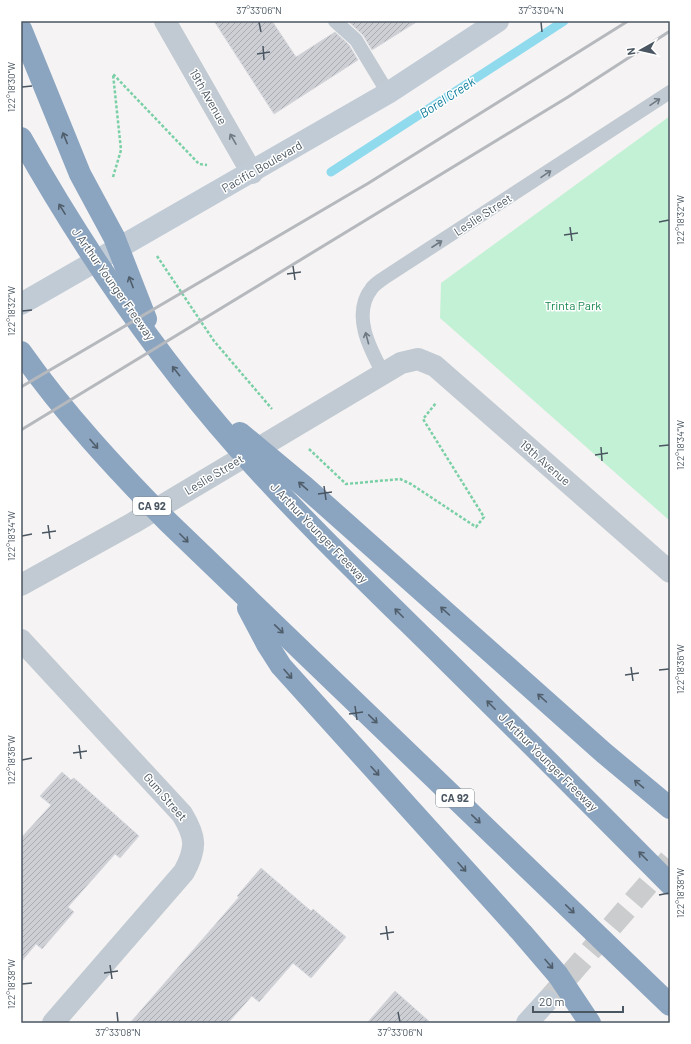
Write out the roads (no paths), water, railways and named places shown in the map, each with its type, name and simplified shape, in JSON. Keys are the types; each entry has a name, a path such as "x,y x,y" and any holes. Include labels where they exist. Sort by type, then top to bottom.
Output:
{"highway":[{"path":"21,29 80,174 114,237 155,345"},
{"name":"J Arthur Younger Freeway","path":"21,138 50,189 116,293 155,345 238,448 319,534 670,884"},
{"name":"CA 92","path":"21,352 69,414 114,466 240,592 670,1005"},
{"path":"21,357 69,414"},
{"path":"196,397 264,452 604,753 670,808"},
{"path":"240,592 267,644 281,666 558,975 590,1023"}],"street":[{"name":"19th Avenue","path":"165,21 252,173"},
{"name":"Pacific Boulevard","path":"21,304 252,173 388,93 498,21"},
{"name":"19th Avenue","path":"418,359 435,366 670,572"},
{"name":"Leslie Street","path":"21,584 133,523 383,373 401,363 418,359"},
{"name":"Gum Street","path":"21,640 182,814 191,828 194,842 192,856 184,872 53,1023"},
{"path":"527,1023 547,1001"}],"lane":[{"path":"335,21 356,40 388,93"},
{"name":"Leslie Street","path":"383,373 366,338 363,317 366,301 372,288 384,278 670,92"}],"waterway":[{"name":"Borel Creek","path":"331,172 564,21"}],"tunnel":[{"path":"547,1001 670,859"}],"railway":[{"path":"21,387 367,184 628,21"},
{"path":"21,430 568,97 670,31"}],"park label":[{"name":"Trinta Park","path":"573,306"}]}
